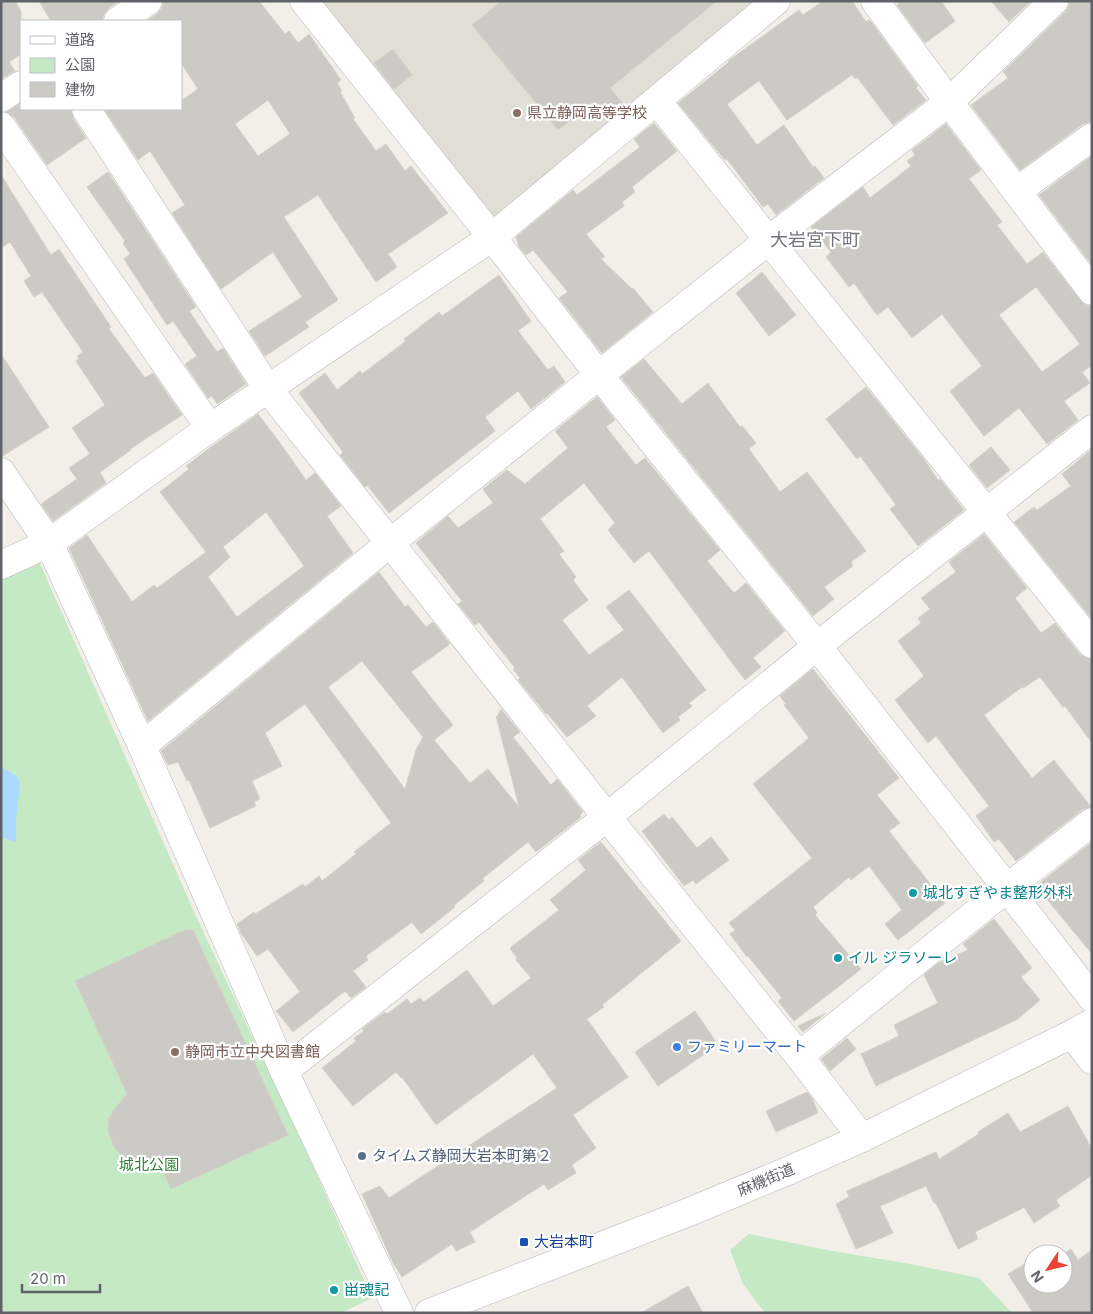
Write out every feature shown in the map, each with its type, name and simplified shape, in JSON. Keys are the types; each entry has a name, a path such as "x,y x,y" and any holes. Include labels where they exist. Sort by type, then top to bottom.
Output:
{"street":[{"path":"118,13 148,1"},
{"path":"304,1 599,375 817,646 1092,998"},
{"path":"1,565 49,543 210,428 492,237 776,1"},
{"path":"876,1 949,102 1092,291"},
{"path":"142,746 599,375 769,240 949,102 1054,1"},
{"path":"1,98 20,86"},
{"path":"657,100 1092,644"},
{"path":"87,110 268,389 799,1056 862,1138"},
{"path":"1,126 210,428"},
{"path":"1016,191 1092,137"},
{"path":"284,1071 607,817 817,646 1092,429"},
{"path":"1,472 49,543 142,746 284,1071 399,1313"},
{"path":"799,1056 1092,822"},
{"path":"1082,1028 1092,1060"},
{"name":"麻機街道","path":"429,1313 689,1212 790,1170 862,1138 1082,1028"}],"shaded area":[{"name":"県立静岡高等学校","path":"317,1 761,1 494,225"}],"green space":[{"name":"城北公園","path":"38,559 195,914 311,1162 372,1298 341,1313 1,1313 1,576"},
{"path":"749,1234 979,1278 1012,1313 765,1313 743,1284 730,1250"}],"water":[{"path":"1,767 17,776 20,785 16,817 16,842 1,837"}],"building":[{"path":"1,1 15,1 21,11 20,55 9,62 15,71 1,79"},
{"path":"39,1 119,1 109,8 102,20 50,20"},
{"path":"163,1 259,1 285,34 289,31 298,43 309,34 341,80 337,83 355,118 353,119 376,151 386,144 405,171 411,166 448,213 388,254 397,267 376,282 318,195 284,217 338,300 305,322 309,327 265,356 249,331 302,297 273,252 221,289 172,213 185,205 150,151 138,160 105,110 182,110 182,100 198,89 182,65 182,20 148,20 162,8","holes":["268,100 290,134 258,156 235,124"]},
{"path":"502,1 717,1 610,88 623,104 604,119 591,103 558,130 472,25"},
{"path":"823,1 852,1 866,22 869,20 872,23 926,100 893,125 857,77 855,79 852,75 787,120 759,81 727,104 757,145 784,125 813,167 815,166 824,178 776,215 768,204 763,207 727,159 725,160 678,103 728,61 799,10 803,15"},
{"path":"902,1 941,1 955,21 925,43 897,5"},
{"path":"991,1 1031,1 1009,22"},
{"path":"1069,1 1092,1 1092,122 1083,124 1020,170 971,105 1008,78 1003,72 1065,12 1069,6"},
{"path":"393,49 412,75 394,89 374,63"},
{"path":"20,104 20,110 71,110 73,118 86,138 47,165 14,117 7,112"},
{"path":"654,123 677,151 632,187 635,192 622,202 624,206 586,234 605,257 601,259 633,288 653,312 602,353 559,298 568,292 533,250 526,255 519,247 516,237 573,190 577,195 640,147 634,139"},
{"path":"946,124 981,170 969,179 1002,222 997,225 1027,264 1043,252 1080,300 1086,305 1092,306 1092,365 1082,372 1090,383 1064,401 1078,420 1047,444 1019,408 984,436 950,391 982,366 942,314 912,338 888,307 877,315 854,283 849,287 826,257 831,252 811,227 863,187 870,198 911,166 907,161 915,155 912,150","holes":["1036,287 1080,344 1042,372 999,315"]},
{"path":"1092,156 1092,265 1039,195"},
{"path":"108,172 196,307 189,311 217,352 223,348 246,384 217,404 212,396 208,398 185,364 197,356 173,321 167,325 124,259 130,254 123,243 125,241 87,187"},
{"path":"1,175 51,255 59,249 111,327 109,329 145,378 153,373 182,415 130,449 100,472 106,483 53,521 41,504 77,479 69,468 90,454 72,428 105,405 76,361 79,359 77,356 83,352 42,292 34,297 24,281 31,276 10,242 1,248"},
{"path":"762,272 796,315 769,336 736,293"},
{"path":"499,275 531,321 518,331 548,370 554,366 565,382 531,409 518,391 485,417 495,431 389,513 367,485 365,487 340,455 343,452 299,393 325,373 337,390 360,371 362,374 406,341 404,339 439,312 442,316"},
{"path":"1,354 49,427 1,457"},
{"path":"644,359 682,404 708,383 740,427 742,426 756,443 749,449 780,492 807,472 866,551 851,562 853,566 824,587 834,599 813,616 621,377"},
{"path":"866,387 923,458 938,480 940,479 964,510 918,546 890,509 896,505 860,456 857,459 826,419"},
{"path":"597,397 615,420 606,427 636,465 645,458 720,550 707,561 734,593 746,583 785,631 753,658 761,667 745,680 649,551 634,563 608,530 615,523 584,483 540,519 564,551 559,554 576,577 573,580 588,600 562,620 589,655 624,630 606,607 629,590 706,690 689,703 692,706 678,717 680,720 663,733 622,677 587,706 596,716 567,737 518,680 520,678 513,669 515,668 479,622 475,625 458,604 462,601 416,543 448,516 458,528 493,503 483,489 507,470 525,484 568,448 555,431"},
{"path":"258,414 306,480 315,473 341,506 327,516 353,553 148,721 69,548 87,535 132,602 154,585 157,588 206,552 160,492 189,469 186,466","holes":["266,512 304,566 237,617 208,577 230,557 223,547"]},
{"path":"991,447 1010,470 987,488 969,465"},
{"path":"1092,449 1092,619 1014,522 1034,507 1037,510 1071,486 1062,474"},
{"path":"984,534 1027,588 1015,598 1041,633 1055,623 1080,654 1092,659 1092,743 1065,706 1063,707 1040,677 1022,687 984,715 1032,778 1054,760 1091,807 1082,810 1016,861 999,839 994,842 976,816 989,806 936,736 928,743 895,700 924,676 898,641 921,623 918,618 930,609 921,598 956,572 949,562"},
{"path":"379,572 405,607 408,605 426,627 433,622 450,644 411,672 453,725 434,740 470,783 488,769 519,807 496,716 501,709 520,732 513,737 551,785 557,779 583,812 580,815 581,817 536,852 528,842 482,879 484,881 421,934 412,922 366,956 368,960 353,971 366,987 351,998 345,991 293,1032 276,1011 300,992 268,949 257,956 237,924 303,884 305,887 319,876 322,881 356,854 354,852 391,823 305,704 265,733 282,766 252,781 260,799 254,802 256,806 210,828 189,780 187,781 178,762 168,765 161,751","holes":["362,661 423,737 416,750 405,789 328,687"]},
{"path":"813,669 899,778 877,795 900,823 889,831 945,903 898,940 885,924 902,910 869,866 851,880 849,877 813,907 817,913 815,915 861,969 794,1021 778,1001 782,998 730,934 735,930 729,923 812,858 753,784 809,738 784,705 786,704 780,696"},
{"path":"664,814 669,820 672,817 697,848 711,837 729,860 696,884 693,880 684,886 642,831"},
{"path":"601,842 681,941 602,1005 604,1007 587,1019 628,1077 573,1115 596,1148 572,1165 576,1173 548,1190 544,1184 470,1232 475,1242 456,1251 452,1244 402,1277 393,1263 362,1194 380,1186 389,1198 557,1088 533,1054 436,1125 402,1077 396,1072 353,1106 322,1068 356,1041 354,1038 364,1031 362,1029 385,1012 387,1014 407,999 411,1004 420,998 424,1002 467,970 493,1006 531,978 516,960 517,958 510,948 559,910 550,900 586,870 578,860"},
{"path":"1092,842 1092,954 1036,886"},
{"path":"994,919 1032,968 1021,977 1040,1000 1018,1019 876,1086 861,1054 899,1036 894,1025 938,1003 924,975 938,963 968,950 963,944"},
{"path":"185,930 193,930 288,1135 171,1189 160,1165 134,1164 124,1158 114,1147 109,1133 108,1121 113,1111 127,1094 75,981"},
{"path":"695,1011 718,1045 658,1086 635,1052"},
{"path":"826,1013 803,1032 798,1026"},
{"path":"847,1038 856,1049 830,1071 821,1059"},
{"path":"807,1092 812,1098 818,1113 776,1132 766,1111"},
{"path":"1068,1106 1092,1149 1092,1175 1056,1200 1060,1206 1034,1223 1024,1207 975,1232 978,1239 958,1249 926,1186 880,1206 893,1233 856,1249 836,1204 849,1197 847,1191 936,1152 939,1159 1008,1113 1020,1132"},
{"path":"1092,1250 1092,1313 1033,1313 1008,1274 1023,1265 1023,1294 1073,1294 1073,1252 1078,1260"},
{"path":"688,1286 703,1313 641,1313"}],"place":[{"name":"県立静岡高等学校","path":"517,113"},
{"name":"城北すぎやま整形外科","path":"913,893"},
{"name":"イル ジラソーレ","path":"838,958"},
{"name":"ファミリーマート","path":"677,1047"},
{"name":"静岡市立中央図書館","path":"175,1052"},
{"name":"タイムズ静岡大岩本町第２","path":"362,1156"},
{"name":"大岩本町","path":"524,1242"},
{"name":"畄魂記","path":"334,1290"}],"district":[{"name":"大岩宮下町","path":"815,240"}]}
